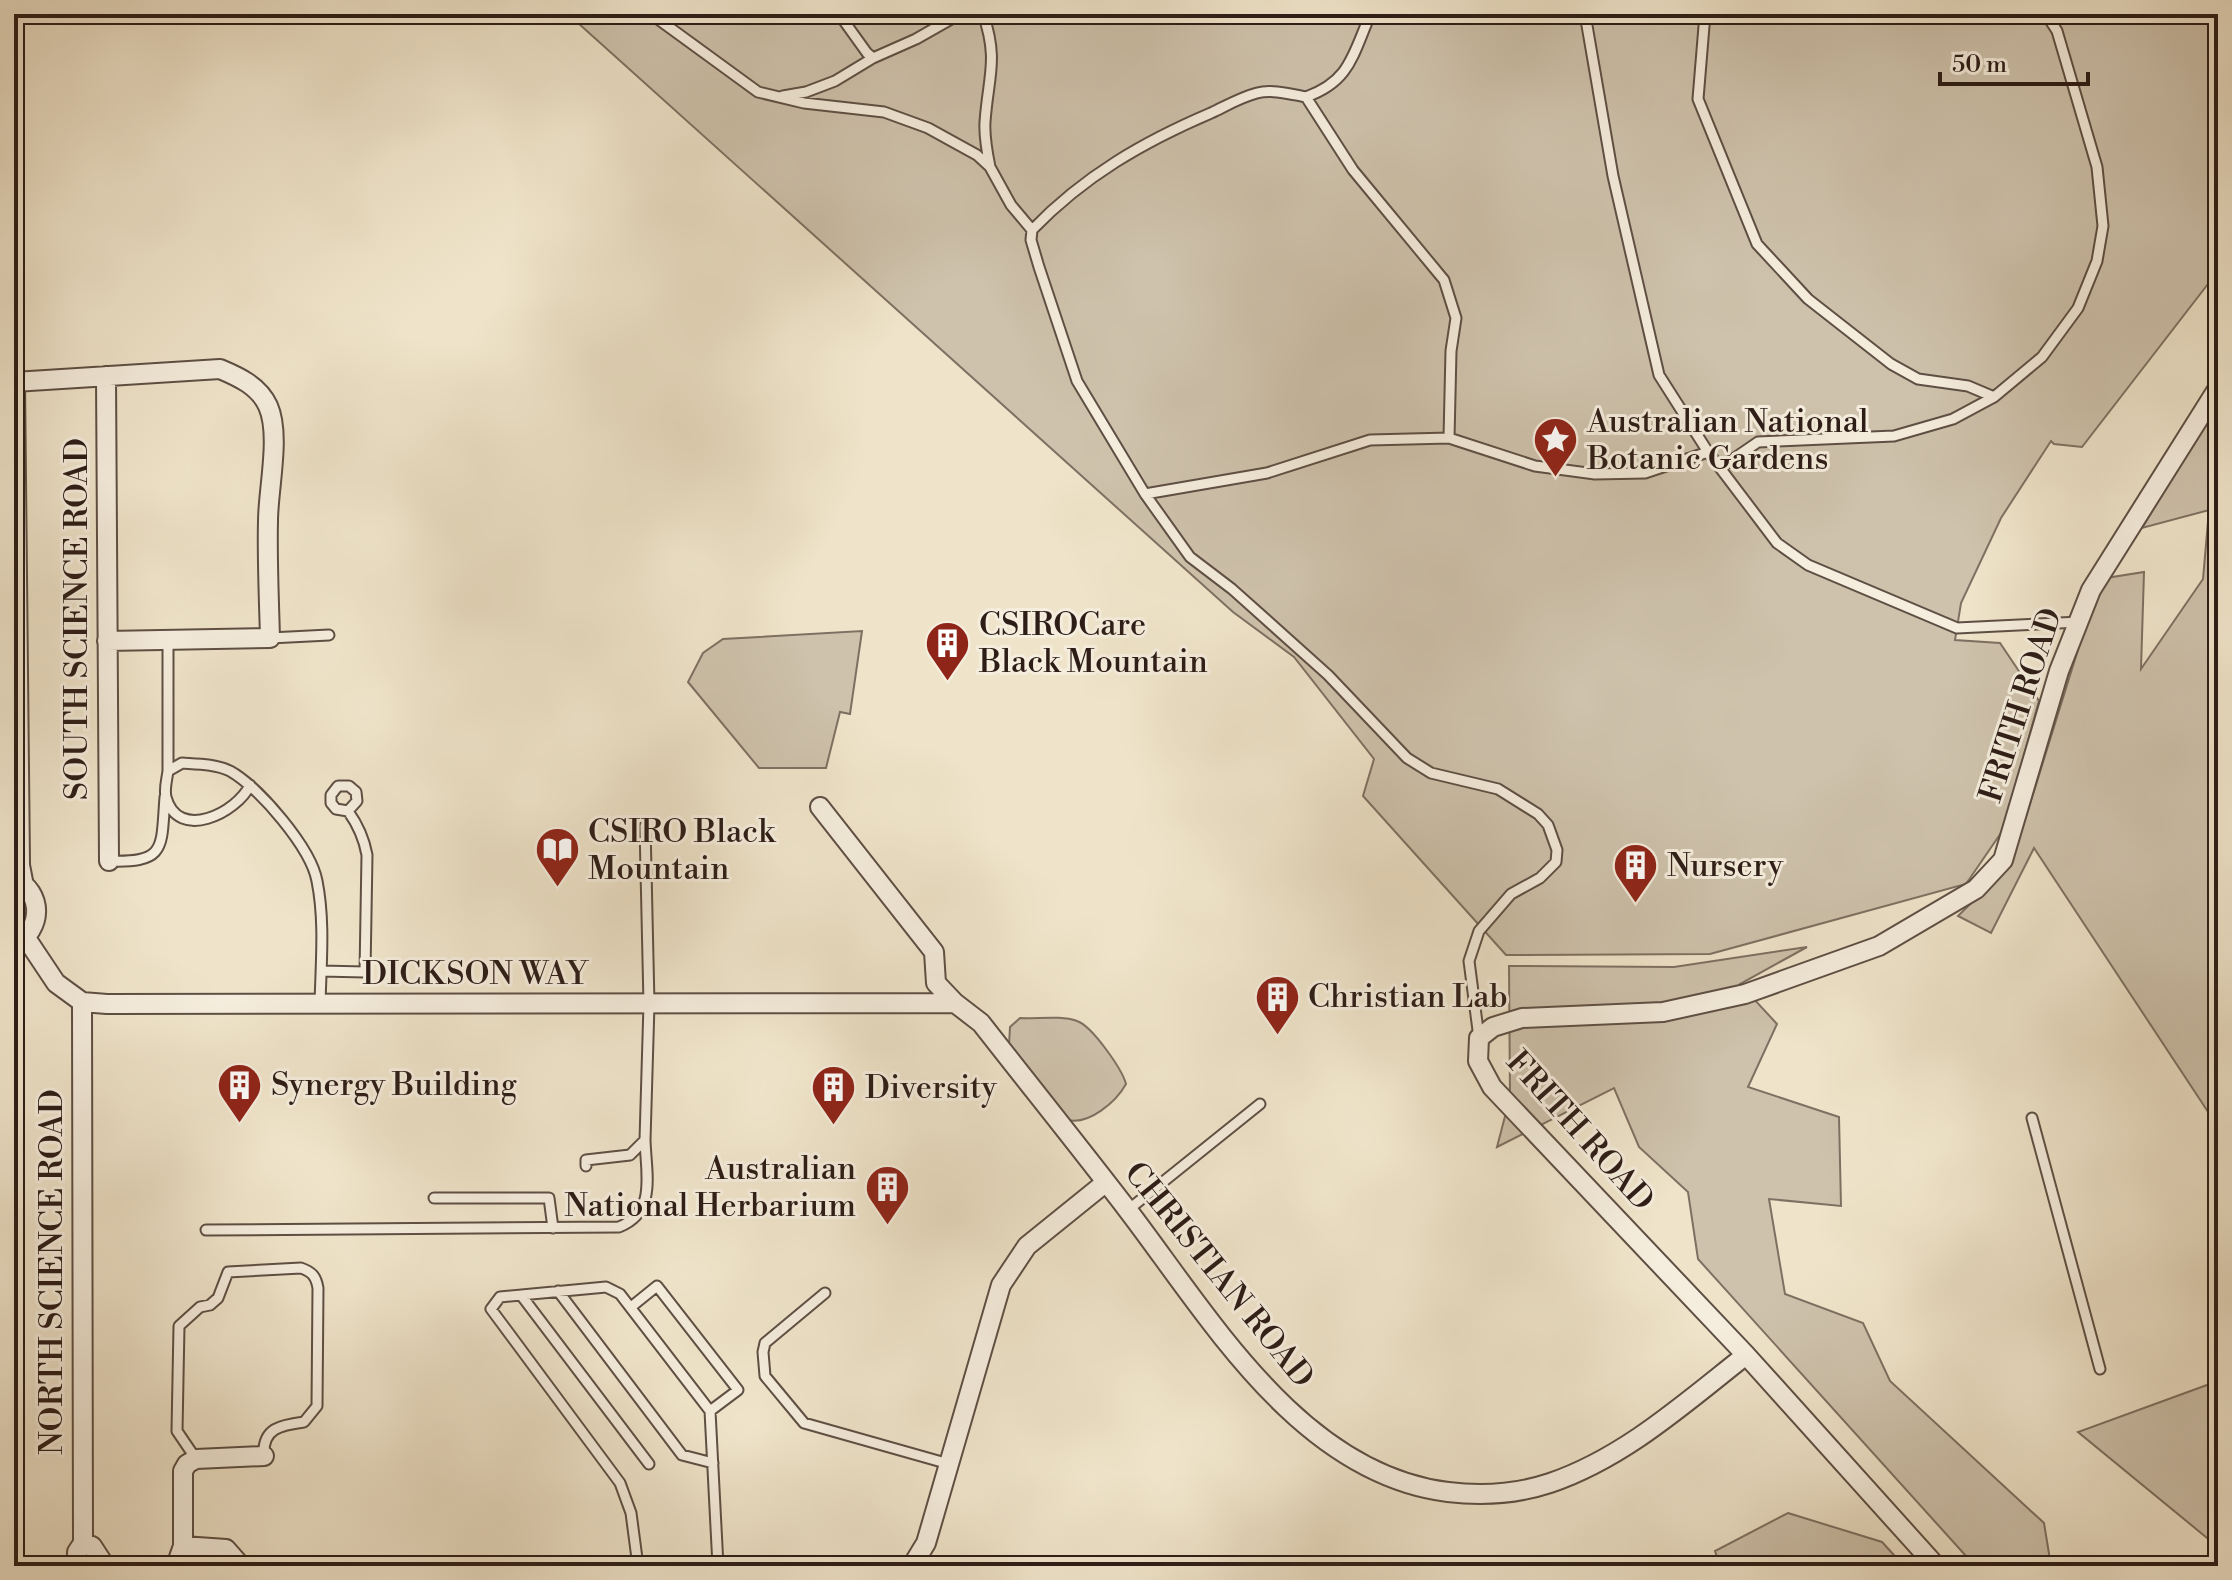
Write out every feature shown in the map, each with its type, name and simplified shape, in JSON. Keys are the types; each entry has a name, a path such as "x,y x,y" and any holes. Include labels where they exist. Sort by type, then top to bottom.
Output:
{"street":[{"path":"82,1002 56,983 20,942 37,918 33,895 20,882 16,382 220,369 242,379 258,391 272,421 268,519 270,638 107,641"},
{"name":"SOUTH SCIENCE ROAD","path":"106,376 109,861"},
{"name":"FRITH ROAD","path":"1936,1566 1746,1355 1492,1087 1478,1061 1479,1038 1493,1027 1522,1018 1663,1012 1745,994 1879,946 1976,889 2003,860 2059,671 2091,590 2218,388"},
{"name":"CHRISTIAN ROAD","path":"820,807 934,952 936,983 981,1023 1251,1371 1287,1408 1352,1460 1389,1478 1427,1489 1467,1494 1508,1492 1547,1484 1585,1469 1662,1422 1746,1355"},
{"name":"DICKSON WAY","path":"82,1002 955,1003"},
{"name":"NORTH SCIENCE ROAD","path":"77,1566 77,1552 83,1543 82,1002"},
{"path":"912,1566 926,1543 1001,1285 1027,1246 1105,1183"},
{"path":"176,1566 183,1546 183,1471 187,1464 196,1459 264,1456"},
{"path":"83,1543 92,1546 105,1566"},
{"path":"183,1546 226,1549 241,1566"}],"lane":[{"path":"651,14 758,92 804,103 884,112 928,128 977,155 990,167 1011,205 1032,230"},
{"path":"839,14 873,58"},
{"path":"778,97 806,92 835,81 960,14"},
{"path":"983,14 991,35 993,60 985,124 990,167"},
{"path":"1368,14 1346,72 1325,90 1306,97 1284,92 1259,92 1167,131 1124,154 1047,214 1032,230 1031,240 1077,381 1145,494 1190,557 1232,589 1328,675 1407,758 1431,773 1498,789 1538,814 1548,825 1557,850 1556,862 1540,878 1511,894 1479,931 1469,961 1479,1038"},
{"path":"1585,14 1613,176 1659,375 1708,452 1777,543 1808,565 1957,628 2080,622"},
{"path":"1705,14 1698,99 1757,244 1808,299 1891,364 1918,379 1968,386 1994,397"},
{"path":"1720,468 1758,442 1894,436 1953,419 1994,397 2042,357 2078,308 2097,261 2103,226 2097,167 2057,31 2046,14"},
{"path":"1306,97 1353,170 1444,280 1456,318 1451,351 1449,438"},
{"path":"1145,494 1267,473 1370,440 1449,438 1535,466 1595,474 1645,473 1708,452"},
{"path":"270,638 329,635"},
{"path":"109,861 136,862 152,857 161,844 168,771 168,640"},
{"path":"168,771 182,763 228,770 265,798 304,852 317,877 322,915 320,1004"},
{"path":"165,794 177,814 204,821 243,799 250,785"},
{"path":"321,971 365,972 367,855 361,831 348,811"},
{"path":"206,1230 619,1227 635,1221 646,1204 649,1004 645,826"},
{"path":"1128,1210 1260,1104"},
{"path":"2032,1118 2100,1369"},
{"path":"586,1166 586,1160 630,1155 645,1140"},
{"path":"434,1198 549,1198 553,1228"},
{"path":"196,1459 177,1431 179,1326 200,1307 210,1305 218,1298 228,1272 301,1268 311,1272 318,1288 317,1406 304,1422 284,1424 269,1433 263,1443 264,1456"},
{"path":"631,1307 657,1286 738,1390 710,1411"},
{"path":"638,1566 631,1513 620,1483 491,1309 500,1297 606,1287 620,1294 631,1307 710,1411 718,1566"},
{"path":"558,1291 682,1455 713,1463"},
{"path":"825,1293 765,1343 765,1376 804,1423 949,1464"},
{"path":"521,1295 649,1464"}],"shaded area":[{"name":"Australian National Botanic Gardens","path":"568,14 2218,14 2218,271 2082,447 2051,441 2001,518 1961,603 1955,640 2000,643 2039,701 2003,830 1966,884 1710,954 1506,955 1363,796 1374,759 1294,657 1233,612"},
{"path":"2213,409 2218,410 2218,1127 2034,848 1991,933 1958,916 2004,871 2025,820 2100,579 2144,572 2141,669 2203,579 2209,510 2142,528"},
{"path":"862,631 850,714 840,712 826,768 759,768 688,682 703,653 723,639"},
{"path":"1807,947 1740,984 1777,1024 1748,1087 1839,1117 1841,1206 1769,1199 1785,1294 1863,1323 1890,1381 2044,1523 2051,1566 1975,1566 1698,1259 1688,1192 1639,1147 1614,1088 1497,1147 1510,1097 1509,966 1674,967"},
{"path":"1020,1018 1077,1021 1106,1049 1126,1084 1109,1105 1093,1116 1068,1120 1009,1045 1010,1027"},
{"path":"2218,1381 2218,1547 2078,1432"},
{"path":"1788,1513 1882,1542 1904,1566 1720,1566 1715,1551"}],"place":[{"name":"Australian National Botanic Gardens","path":"1556,479"},
{"name":"CSIROCare Black Mountain","path":"948,682"},
{"name":"CSIRO Black Mountain","path":"557,889"},
{"name":"Nursery","path":"1636,905"},
{"name":"Christian Lab","path":"1277,1036"},
{"name":"Synergy Building","path":"240,1124"},
{"name":"Diversity","path":"834,1127"},
{"name":"Australian National Herbarium","path":"887,1226"}]}
